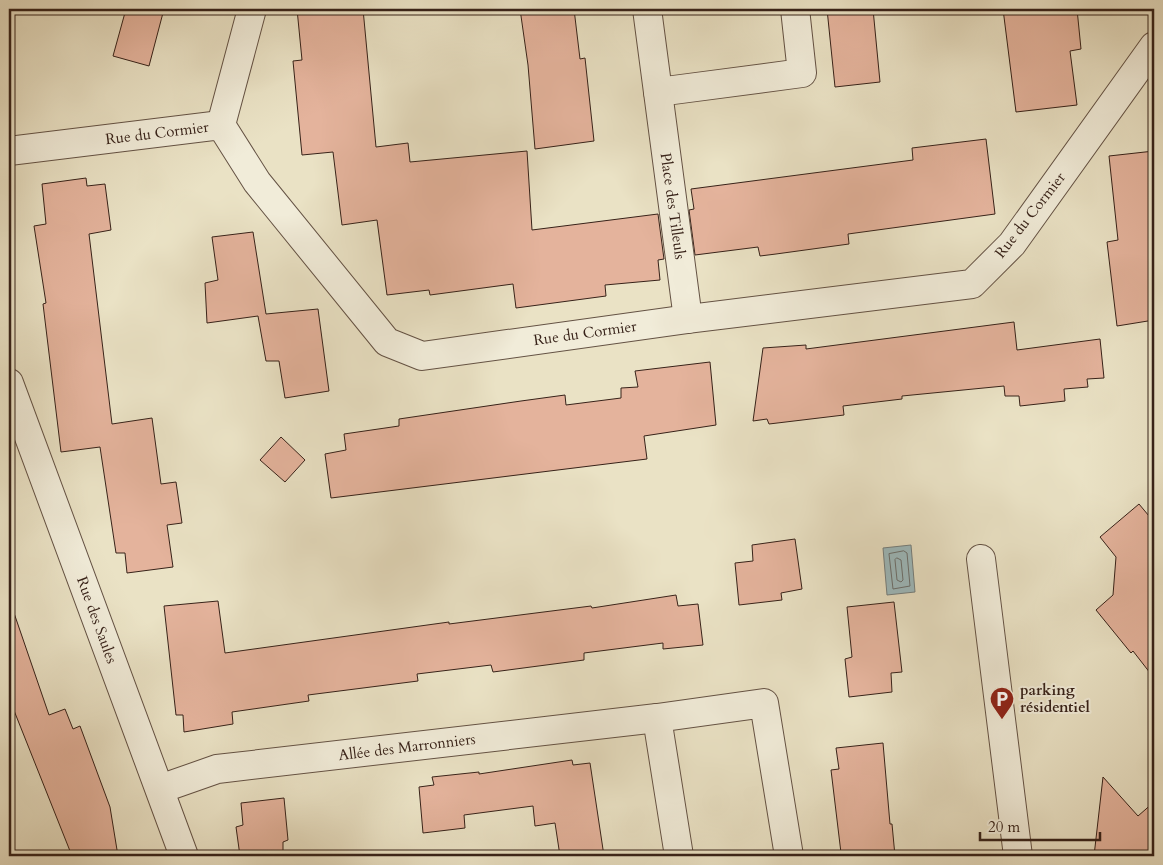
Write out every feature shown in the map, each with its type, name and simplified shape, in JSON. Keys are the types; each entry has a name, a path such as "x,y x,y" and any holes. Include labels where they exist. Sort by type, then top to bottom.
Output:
{"street":[{"path":"221,125 252,9"},
{"name":"Place des Tilleuls","path":"647,9 688,319"},
{"path":"658,92 802,73 795,9"},
{"name":"Rue du Cormier","path":"9,151 221,125 257,182 387,342 422,356 688,319 972,284 1012,244 1154,46"},
{"name":"Rue des Saules","path":"9,383 184,856"},
{"path":"981,559 1018,856"},
{"name":"Allée des Marronniers","path":"160,788 217,769 657,718 764,703 789,856"},
{"path":"657,718 679,856"}],"water":[{"path":"911,545 915,592 887,595 883,548"}],"building":[{"path":"126,9 164,9 149,66 113,56"},
{"path":"297,9 363,9 376,147 408,143 410,162 527,151 532,230 658,214 664,259 658,260 660,280 605,285 606,296 516,308 513,284 430,295 429,290 387,295 377,220 342,225 333,152 302,155 293,61 302,60"},
{"path":"520,9 574,9 580,59 585,58 594,141 535,149 528,65"},
{"path":"827,9 873,9 880,82 835,87"},
{"path":"1003,9 1077,9 1081,49 1070,51 1077,105 1016,112"},
{"path":"986,139 995,214 848,234 849,244 776,254 760,256 758,247 695,255 689,210 694,209 691,189 913,160 912,148"},
{"path":"1154,151 1154,320 1117,326 1107,242 1118,240 1109,156"},
{"path":"86,178 87,186 105,184 111,230 89,234 112,424 152,418 161,484 176,482 182,523 167,525 173,567 127,573 125,553 116,553 100,447 61,452 43,304 46,303 34,226 46,224 42,184"},
{"path":"253,232 266,314 318,309 329,391 285,398 279,361 266,361 258,316 207,323 205,283 218,280 212,237"},
{"path":"1014,322 1017,350 1100,339 1104,378 1087,379 1088,387 1064,389 1065,401 1020,406 1019,396 1005,396 1004,386 902,396 902,399 843,406 844,415 769,424 767,419 753,421 763,348 806,345 806,349"},
{"path":"710,362 716,425 644,436 647,459 331,498 325,454 346,450 344,434 399,426 399,419 565,395 566,405 621,398 621,388 638,387 635,371"},
{"path":"281,437 305,460 285,482 260,460"},
{"path":"1139,504 1154,522 1154,678 1133,651 1131,653 1096,610 1113,595 1116,557 1100,537"},
{"path":"795,539 802,589 781,593 782,600 739,605 735,563 753,561 752,545"},
{"path":"676,595 678,606 698,604 703,645 663,649 663,643 584,653 584,660 493,672 491,665 417,674 418,681 308,695 309,701 232,712 233,724 184,732 183,715 176,715 164,606 218,601 225,653 449,622 449,624 591,606 592,608"},
{"path":"894,602 902,672 891,673 892,692 849,697 845,659 852,657 847,607"},
{"path":"14,613 49,715 65,709 73,729 80,726 110,807 118,856 72,856 9,698 9,614"},
{"path":"883,743 890,824 892,824 895,856 849,856 848,852 841,853 831,770 839,769 836,748"},
{"path":"572,760 573,765 590,763 604,856 560,856 555,823 535,826 533,806 464,815 465,828 423,833 419,787 434,785 432,777 479,772 479,774"},
{"path":"1103,777 1138,816 1154,802 1154,856 1094,856"},
{"path":"284,798 288,840 283,842 283,856 240,856 236,827 243,825 241,803"}],"place":[{"name":"parking résidentiel","path":"1002,720"}]}
